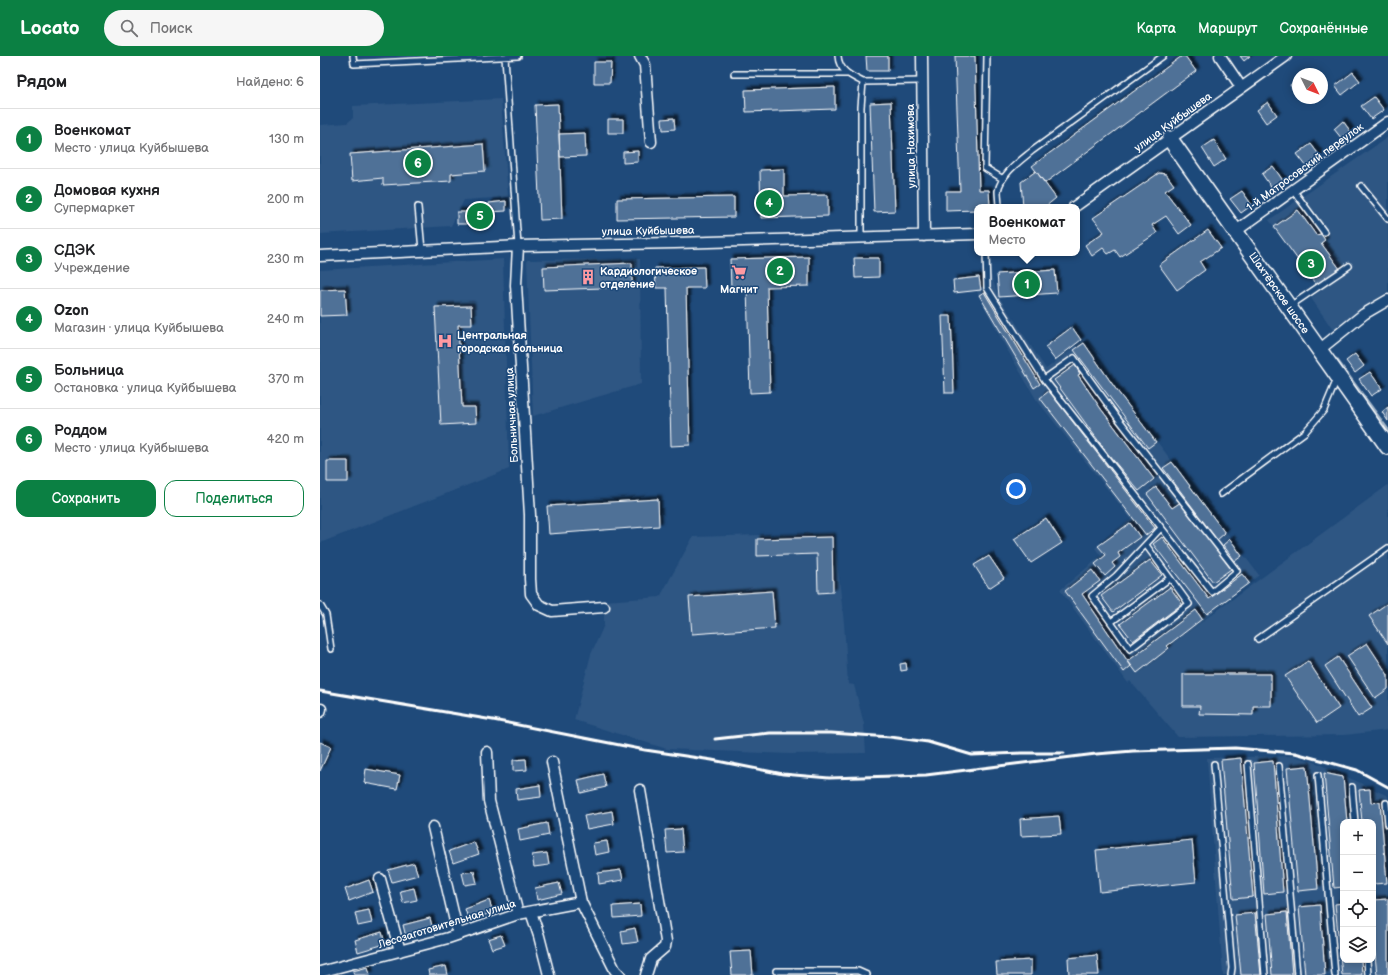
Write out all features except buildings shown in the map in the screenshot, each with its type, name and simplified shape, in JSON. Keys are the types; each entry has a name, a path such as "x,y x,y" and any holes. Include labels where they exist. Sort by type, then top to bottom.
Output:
{"street":[{"path":"640,56 645,65 651,142"},
{"name":"улица Нахимова","path":"922,56 924,236"},
{"path":"1220,56 1241,87"},
{"name":"улица Куйбышева","path":"1078,204 1286,56"},
{"name":"1-й Матросовский переулок","path":"1236,231 1388,122"},
{"name":"Шахтёрское шоссе","path":"1170,138 1388,447"},
{"name":"улица Куйбышева","path":"320,256 518,246 974,234"},
{"name":"Больничная улица","path":"518,246 516,285 530,515 531,594 539,605 552,611 604,607"},
{"path":"1319,350 1364,314 1388,300"},
{"path":"487,752 490,801 518,914"},
{"path":"552,762 581,902 615,970 620,975"},
{"path":"640,790 666,941 665,947 651,960 646,975"},
{"path":"433,827 458,934"},
{"path":"380,879 400,951"},
{"name":"Лесозаготовительная улица","path":"320,972 400,951 518,914 581,902"},
{"path":"531,912 549,975"}],"lane":[{"path":"353,56 354,64 518,56"},
{"path":"838,56 838,63 847,74 863,82 922,81"},
{"path":"987,56 985,168 1002,179"},
{"path":"999,204 998,192 1002,179 1018,163 1032,151 1164,56"},
{"path":"505,57 518,246"},
{"path":"734,74 847,74"},
{"path":"861,237 861,107 863,82"},
{"path":"1361,186 1388,219"},
{"path":"1293,190 1324,232"},
{"path":"418,207 422,250"},
{"path":"986,256 987,288 1044,380 1212,592 1237,570 1117,417 1074,358 1044,380"},
{"path":"1289,307 1349,266"},
{"path":"1221,494 1305,432 1324,410 1338,377"},
{"path":"1146,545 1189,604 1130,649 1092,596 1116,576 1161,528"},
{"path":"1258,639 1388,548"},
{"path":"1111,622 1170,578"},
{"path":"320,604 326,615 331,649"},
{"path":"1214,764 1232,968 1231,975"},
{"path":"1248,764 1265,975"},
{"path":"1280,766 1297,975"},
{"path":"1318,775 1335,975"},
{"path":"1352,787 1355,819"},
{"path":"1386,803 1388,824"},
{"path":"1367,963 1368,975"},
{"path":"776,971 858,972 867,975"}],"shaded area":[{"path":"501,99 508,197 464,200 451,226 320,234 320,125 347,123 353,118 353,106"},
{"path":"1388,137 1388,291 1333,330 1311,298 1322,290 1269,220"},
{"path":"503,259 509,469 320,543 320,270"},
{"path":"640,259 641,384 533,416 527,260"},
{"path":"991,275 999,297 1046,369 1084,340 1119,392 1259,575 1193,628 1388,485 1388,730 1345,735 1178,737 1130,681 1128,683 1060,590 1101,556 1095,548 1131,519 1036,399 1005,346 977,292 976,277"},
{"path":"834,533 844,623 848,684 854,685 864,724 866,753 789,754 667,749 574,720 591,654 604,625 604,601 660,597 693,537"},
{"path":"1293,756 1312,761 1388,796 1388,975 1223,975 1207,758"}],"waterway":[{"path":"1336,359 1388,430"}],"railway":[{"path":"320,691 493,720 645,750 712,760 783,774 829,778 926,775 1096,754 1133,751 1235,748 1295,753 1357,770 1388,787"},
{"path":"715,739 770,733 831,733 890,737 928,742 972,755 1064,753"}],"place":[{"name":"Роддом","path":"418,163"},
{"name":"Ozon","path":"769,203"},
{"name":"Больница","path":"480,216"},
{"name":"СДЭК","path":"1311,264"},
{"name":"Домовая кухня","path":"780,271"},
{"name":"Магнит","path":"739,272"},
{"name":"Кардиологическое отделение","path":"588,277"},
{"name":"Военкомат","path":"1027,284"},
{"name":"Центральная городская больница","path":"445,341"}]}
